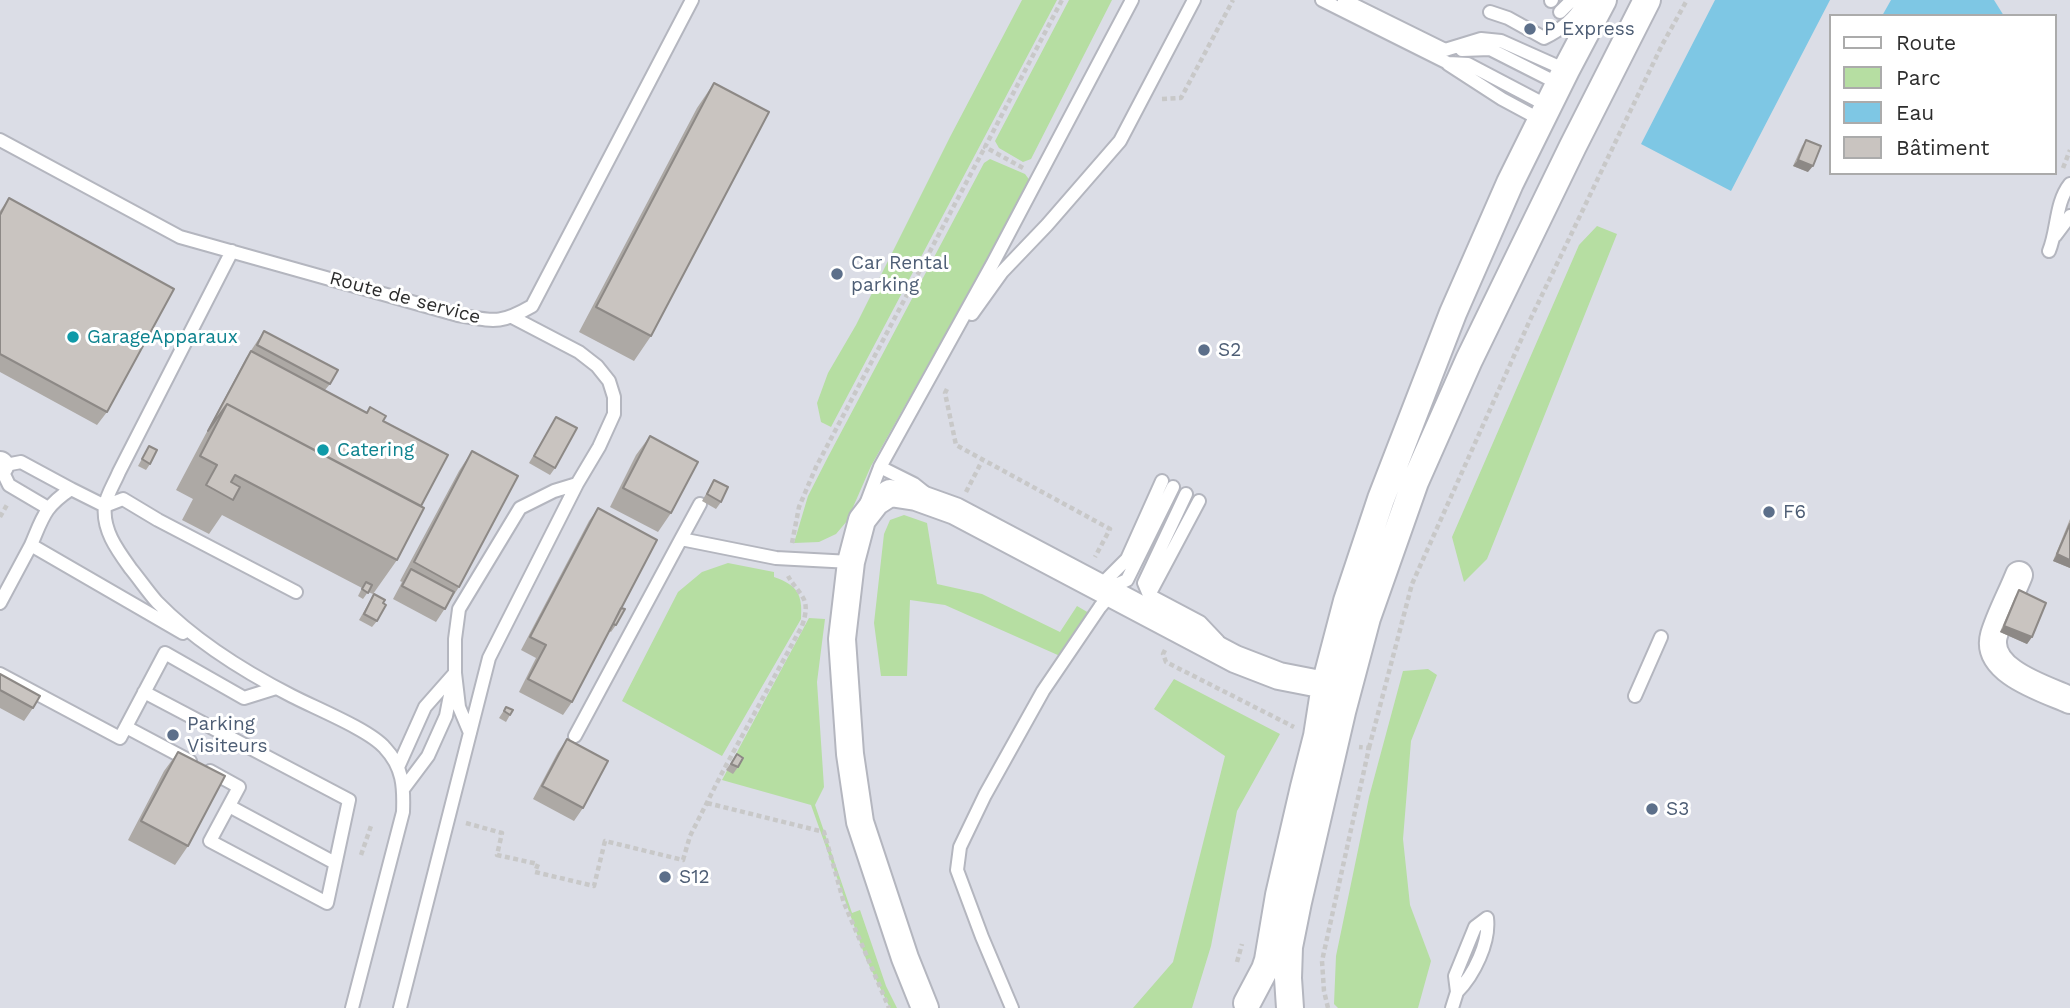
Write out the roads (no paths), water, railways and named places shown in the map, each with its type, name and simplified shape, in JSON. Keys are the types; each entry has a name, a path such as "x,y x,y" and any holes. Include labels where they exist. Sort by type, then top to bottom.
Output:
{"street":[{"path":"1290,1008 1289,947 1336,690 1347,601 1386,487 1453,313 1510,183 1603,0"},
{"path":"1242,1005 1268,960 1279,895 1318,736 1367,618 1415,482 1469,360 1560,171 1647,0"},
{"path":"925,1008 905,958 860,822 850,754 842,639 851,562 862,520 876,502 890,493 934,502 1235,659 1279,676 1336,690"},
{"path":"2020,575 1993,638 1994,653 2013,675 2070,700"},
{"path":"1242,1005 1258,1001 1269,1002 1281,1008"}],"lane":[{"path":"512,317 532,306 692,0"},
{"path":"862,520 880,467 1132,0"},
{"path":"936,366 1002,272 1120,141 1194,0"},
{"path":"1322,0 1446,57"},
{"path":"1344,0 1446,57 1502,99 1554,95"},
{"path":"1560,12 1572,0"},
{"path":"1490,12 1508,18 1544,38 1562,30 1585,0"},
{"path":"1446,57 1481,39 1501,41 1554,95"},
{"name":"Route de service","path":"0,140 180,237 458,314 495,321 512,317"},
{"path":"2055,236 2058,208 2070,184"},
{"path":"2049,251 2055,236 2070,216"},
{"path":"217,653 156,601 123,558 108,534 105,506 119,472 232,251"},
{"path":"400,1008 489,658 614,414 614,397 609,381 597,366 579,352 512,317"},
{"path":"48,508 9,485 0,465 21,462 105,506 123,499 296,592"},
{"path":"880,467 914,484 934,502"},
{"path":"470,733 459,707 455,673 455,639 460,609 520,508 554,491 577,484"},
{"path":"1012,1008 957,870 960,847 985,795 1043,691 1100,607 1105,590 1127,580 1167,484"},
{"path":"0,603 48,508 71,489"},
{"path":"1186,494 1144,583 1149,595 1200,622 1235,659"},
{"path":"1149,595 1199,501"},
{"path":"575,736 700,504"},
{"path":"681,539 776,558 851,562"},
{"path":"31,545 276,688 362,732 384,746 398,765 404,788 403,812 352,1008"},
{"path":"1635,696 1661,637"},
{"path":"0,674 120,738 164,653 244,698 276,688"},
{"path":"398,765 425,707 455,673"},
{"path":"404,788 428,756 446,716 455,673"},
{"path":"126,727 239,787 210,841 327,903 349,800 144,692"},
{"path":"229,806 335,863"},
{"path":"1452,1008 1457,992 1468,982 1489,933 1487,918"}],"water":[{"path":"1715,0 1830,0 1731,191 1641,144"},
{"path":"1891,0 1994,0 2003,14 1883,14"}],"place":[{"name":"P Express","path":"1530,29"},
{"name":"Car Rental parking","path":"837,274"},
{"name":"GarageApparaux","path":"73,337"},
{"name":"S2","path":"1204,350"},
{"name":"Catering","path":"323,450"},
{"name":"F6","path":"1769,512"},
{"name":"Parking Visiteurs","path":"173,735"},
{"name":"S3","path":"1652,809"},
{"name":"S12","path":"665,877"}]}
